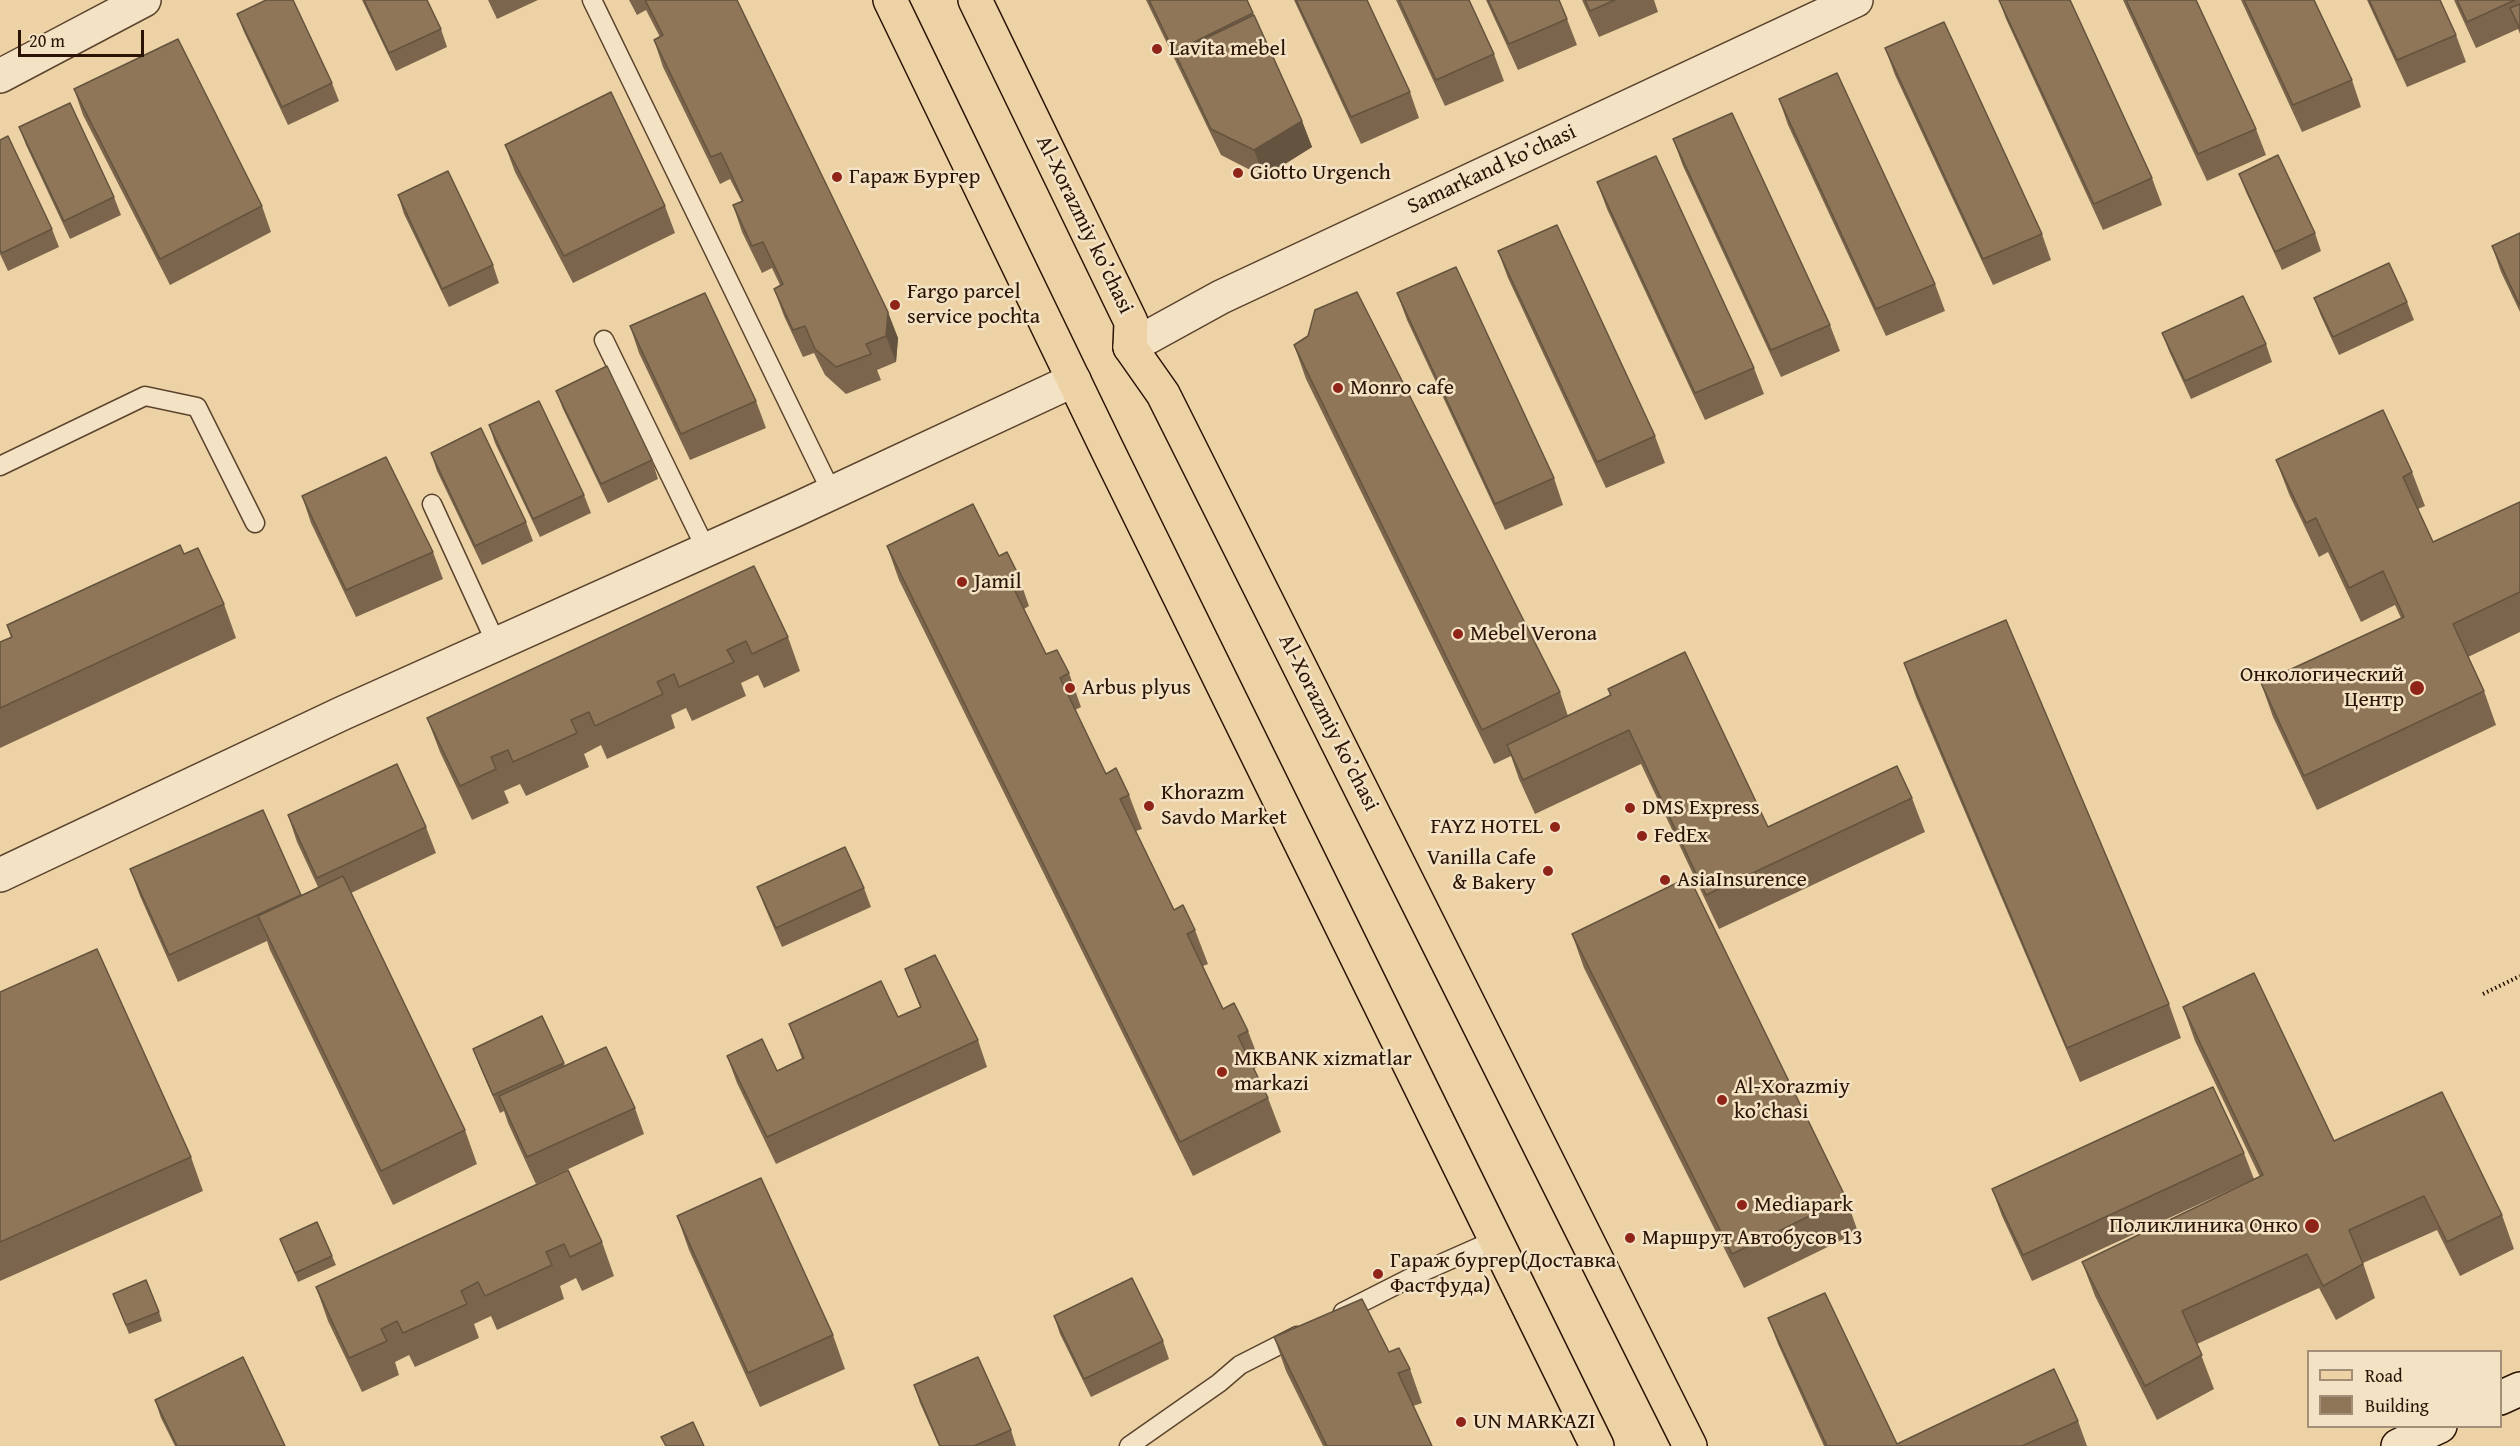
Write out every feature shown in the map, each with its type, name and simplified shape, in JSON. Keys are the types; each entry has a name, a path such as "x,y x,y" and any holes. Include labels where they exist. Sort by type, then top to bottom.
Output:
{"main road":[{"path":"890,0 1597,1446"},
{"name":"Al-Xorazmiy ko’chasi","path":"975,0 1131,322 1130,347 1163,394 1690,1446"}],"street":[{"path":"0,76 144,0"},
{"name":"Samarkand ko’chasi","path":"1130,347 1231,292 1856,0"},
{"path":"0,875 495,643 832,493 1074,380"},
{"path":"2502,1397 2520,1389"},
{"path":"2398,1446 2436,1428"}],"lane":[{"path":"592,0 832,493"},
{"path":"604,340 706,549"},
{"path":"0,466 145,396 197,407 255,523"},
{"path":"432,504 495,643"},
{"path":"1129,1446 1219,1383 1240,1365 1420,1273 1497,1239"}],"path":[{"path":"2482,994 2520,976"}],"building":[{"path":"266,0 293,0 332,83 282,107 237,14"},
{"path":"364,0 427,0 441,29 389,53"},
{"path":"645,0 737,0 888,312 886,336 866,344 871,354 836,367 815,349 805,326 793,330 774,289 783,284 763,242 752,246 733,205 743,201 721,153 711,157 654,40 663,35"},
{"path":"1149,0 1247,0 1253,13 1174,52"},
{"path":"1296,0 1367,0 1410,92 1351,117"},
{"path":"1399,0 1469,0 1494,54 1436,80"},
{"path":"1488,0 1559,0 1567,19 1509,44"},
{"path":"1585,0 1615,0 1590,11"},
{"path":"1999,0 2070,0 2152,178 2094,204"},
{"path":"2126,0 2196,0 2256,129 2198,154"},
{"path":"2244,0 2314,0 2352,80 2293,105"},
{"path":"2369,0 2440,0 2456,35 2397,60"},
{"path":"2457,0 2515,0 2467,22"},
{"path":"2520,4 2520,29 2510,8"},
{"path":"1254,15 1302,121 1254,150 1211,129 1175,53"},
{"path":"1944,22 2042,234 1983,259 1885,48"},
{"path":"178,39 262,206 160,259 74,89"},
{"path":"1837,73 1935,284 1876,309 1779,99"},
{"path":"611,92 665,206 564,256 505,145"},
{"path":"70,103 114,197 64,221 19,127"},
{"path":"1732,113 1830,325 1771,350 1673,139"},
{"path":"8,136 52,229 2,253 0,250 0,140"},
{"path":"2278,155 2315,233 2275,252 2239,174"},
{"path":"1656,156 1754,368 1695,393 1597,182"},
{"path":"448,171 493,265 442,289 398,195"},
{"path":"1557,225 1655,436 1597,462 1498,251"},
{"path":"2520,233 2520,306 2492,246"},
{"path":"2389,263 2407,302 2333,337 2314,298"},
{"path":"1456,267 1554,478 1495,504 1397,293"},
{"path":"1357,292 1560,692 1482,730 1294,345 1308,336 1315,310"},
{"path":"705,293 756,401 681,434 630,326"},
{"path":"2243,296 2266,344 2185,381 2162,333"},
{"path":"607,366 652,460 601,484 556,391"},
{"path":"539,401 584,495 533,519 489,425"},
{"path":"2383,410 2412,472 2403,477 2433,542 2520,502 2520,592 2453,624 2484,691 2304,776 2261,683 2404,617 2383,571 2349,588 2316,518 2306,523 2276,460"},
{"path":"481,428 526,522 475,546 431,453"},
{"path":"386,457 433,552 346,590 302,496"},
{"path":"973,504 999,556 1007,552 1017,572 1008,577 1046,654 1057,650 1069,673 1060,678 1106,774 1116,768 1129,795 1120,799 1174,910 1183,905 1195,930 1187,934 1223,1009 1234,1003 1248,1031 1238,1036 1268,1098 1180,1142 887,546"},
{"path":"180,545 184,554 198,548 224,604 0,708 0,642 12,637 7,625"},
{"path":"754,566 788,637 752,654 746,641 727,650 734,662 679,687 674,674 657,682 663,694 595,726 589,712 571,720 577,733 513,762 508,750 491,757 496,769 460,786 427,718"},
{"path":"2006,620 2169,1004 2067,1048 1904,663"},
{"path":"1685,652 1768,827 1897,766 1912,798 1706,895 1629,730 1523,780 1507,745 1611,695 1608,689"},
{"path":"397,764 426,827 317,878 288,815"},
{"path":"263,810 301,895 169,955 130,869"},
{"path":"845,847 864,888 776,928 757,887"},
{"path":"343,876 465,1130 381,1171 258,916"},
{"name":"Al-Xorazmiy ko’chasi","path":"1689,877 1846,1198 1732,1254 1572,934"},
{"path":"97,949 191,1157 0,1242 0,992"},
{"path":"935,955 978,1040 767,1137 727,1056 762,1039 777,1071 804,1058 789,1024 881,981 898,1017 921,1007 905,969"},
{"path":"2254,973 2334,1141 2442,1092 2502,1215 2447,1242 2424,1196 2349,1230 2363,1264 2323,1286 2307,1254 2182,1311 2202,1355 2145,1386 2082,1262 2263,1175 2183,1007"},
{"path":"542,1016 564,1063 493,1095 473,1049"},
{"path":"606,1047 635,1108 527,1157 499,1096"},
{"path":"2213,1087 2244,1153 2023,1255 1992,1189"},
{"path":"568,1170 602,1242 570,1257 564,1244 546,1252 552,1265 485,1296 478,1282 461,1291 467,1304 403,1333 397,1321 381,1329 387,1341 349,1358 316,1287"},
{"path":"761,1178 833,1335 748,1373 677,1216"},
{"path":"317,1222 332,1256 295,1273 280,1239"},
{"path":"1132,1278 1163,1341 1084,1379 1054,1316"},
{"path":"146,1280 159,1312 126,1325 113,1294"},
{"path":"1825,1293 1897,1444 2054,1369 2078,1421 2022,1446 1827,1446 1768,1318"},
{"path":"1362,1299 1389,1352 1399,1348 1410,1369 1398,1373 1432,1446 1327,1446 1274,1337"},
{"path":"243,1357 285,1446 177,1446 155,1400"},
{"path":"978,1357 1011,1430 974,1446 940,1446 914,1385"},
{"path":"693,1422 704,1446 666,1446 661,1437"}],"place":[{"name":"Lavita mebel","path":"1157,49"},
{"name":"Giotto Urgench","path":"1238,173"},
{"name":"Гараж Бургер","path":"837,177"},
{"name":"Fargo parcel service pochta","path":"895,305"},
{"name":"Monro cafe","path":"1338,388"},
{"name":"Jamil","path":"962,582"},
{"name":"Mebel Verona","path":"1458,634"},
{"name":"Arbus plyus","path":"1070,688"},
{"name":"Онкологический Центр","path":"2417,688"},
{"name":"Khorazm Savdo Market","path":"1149,806"},
{"name":"DMS Express","path":"1630,808"},
{"name":"FAYZ HOTEL","path":"1555,827"},
{"name":"FedEx","path":"1642,836"},
{"name":"Vanilla Cafe & Bakery","path":"1548,871"},
{"name":"AsiaInsurence","path":"1665,880"},
{"name":"MKBANK xizmatlar markazi","path":"1222,1072"},
{"name":"Al-Xorazmiy ko’chasi","path":"1722,1100"},
{"name":"Mediapark","path":"1742,1205"},
{"name":"Поликлиника Онко","path":"2312,1226"},
{"name":"Маршрут Автобусов 13","path":"1630,1238"},
{"name":"Гараж бургер(Доставка Фастфуда)","path":"1378,1274"},
{"name":"UN MARKAZI","path":"1461,1422"}]}
